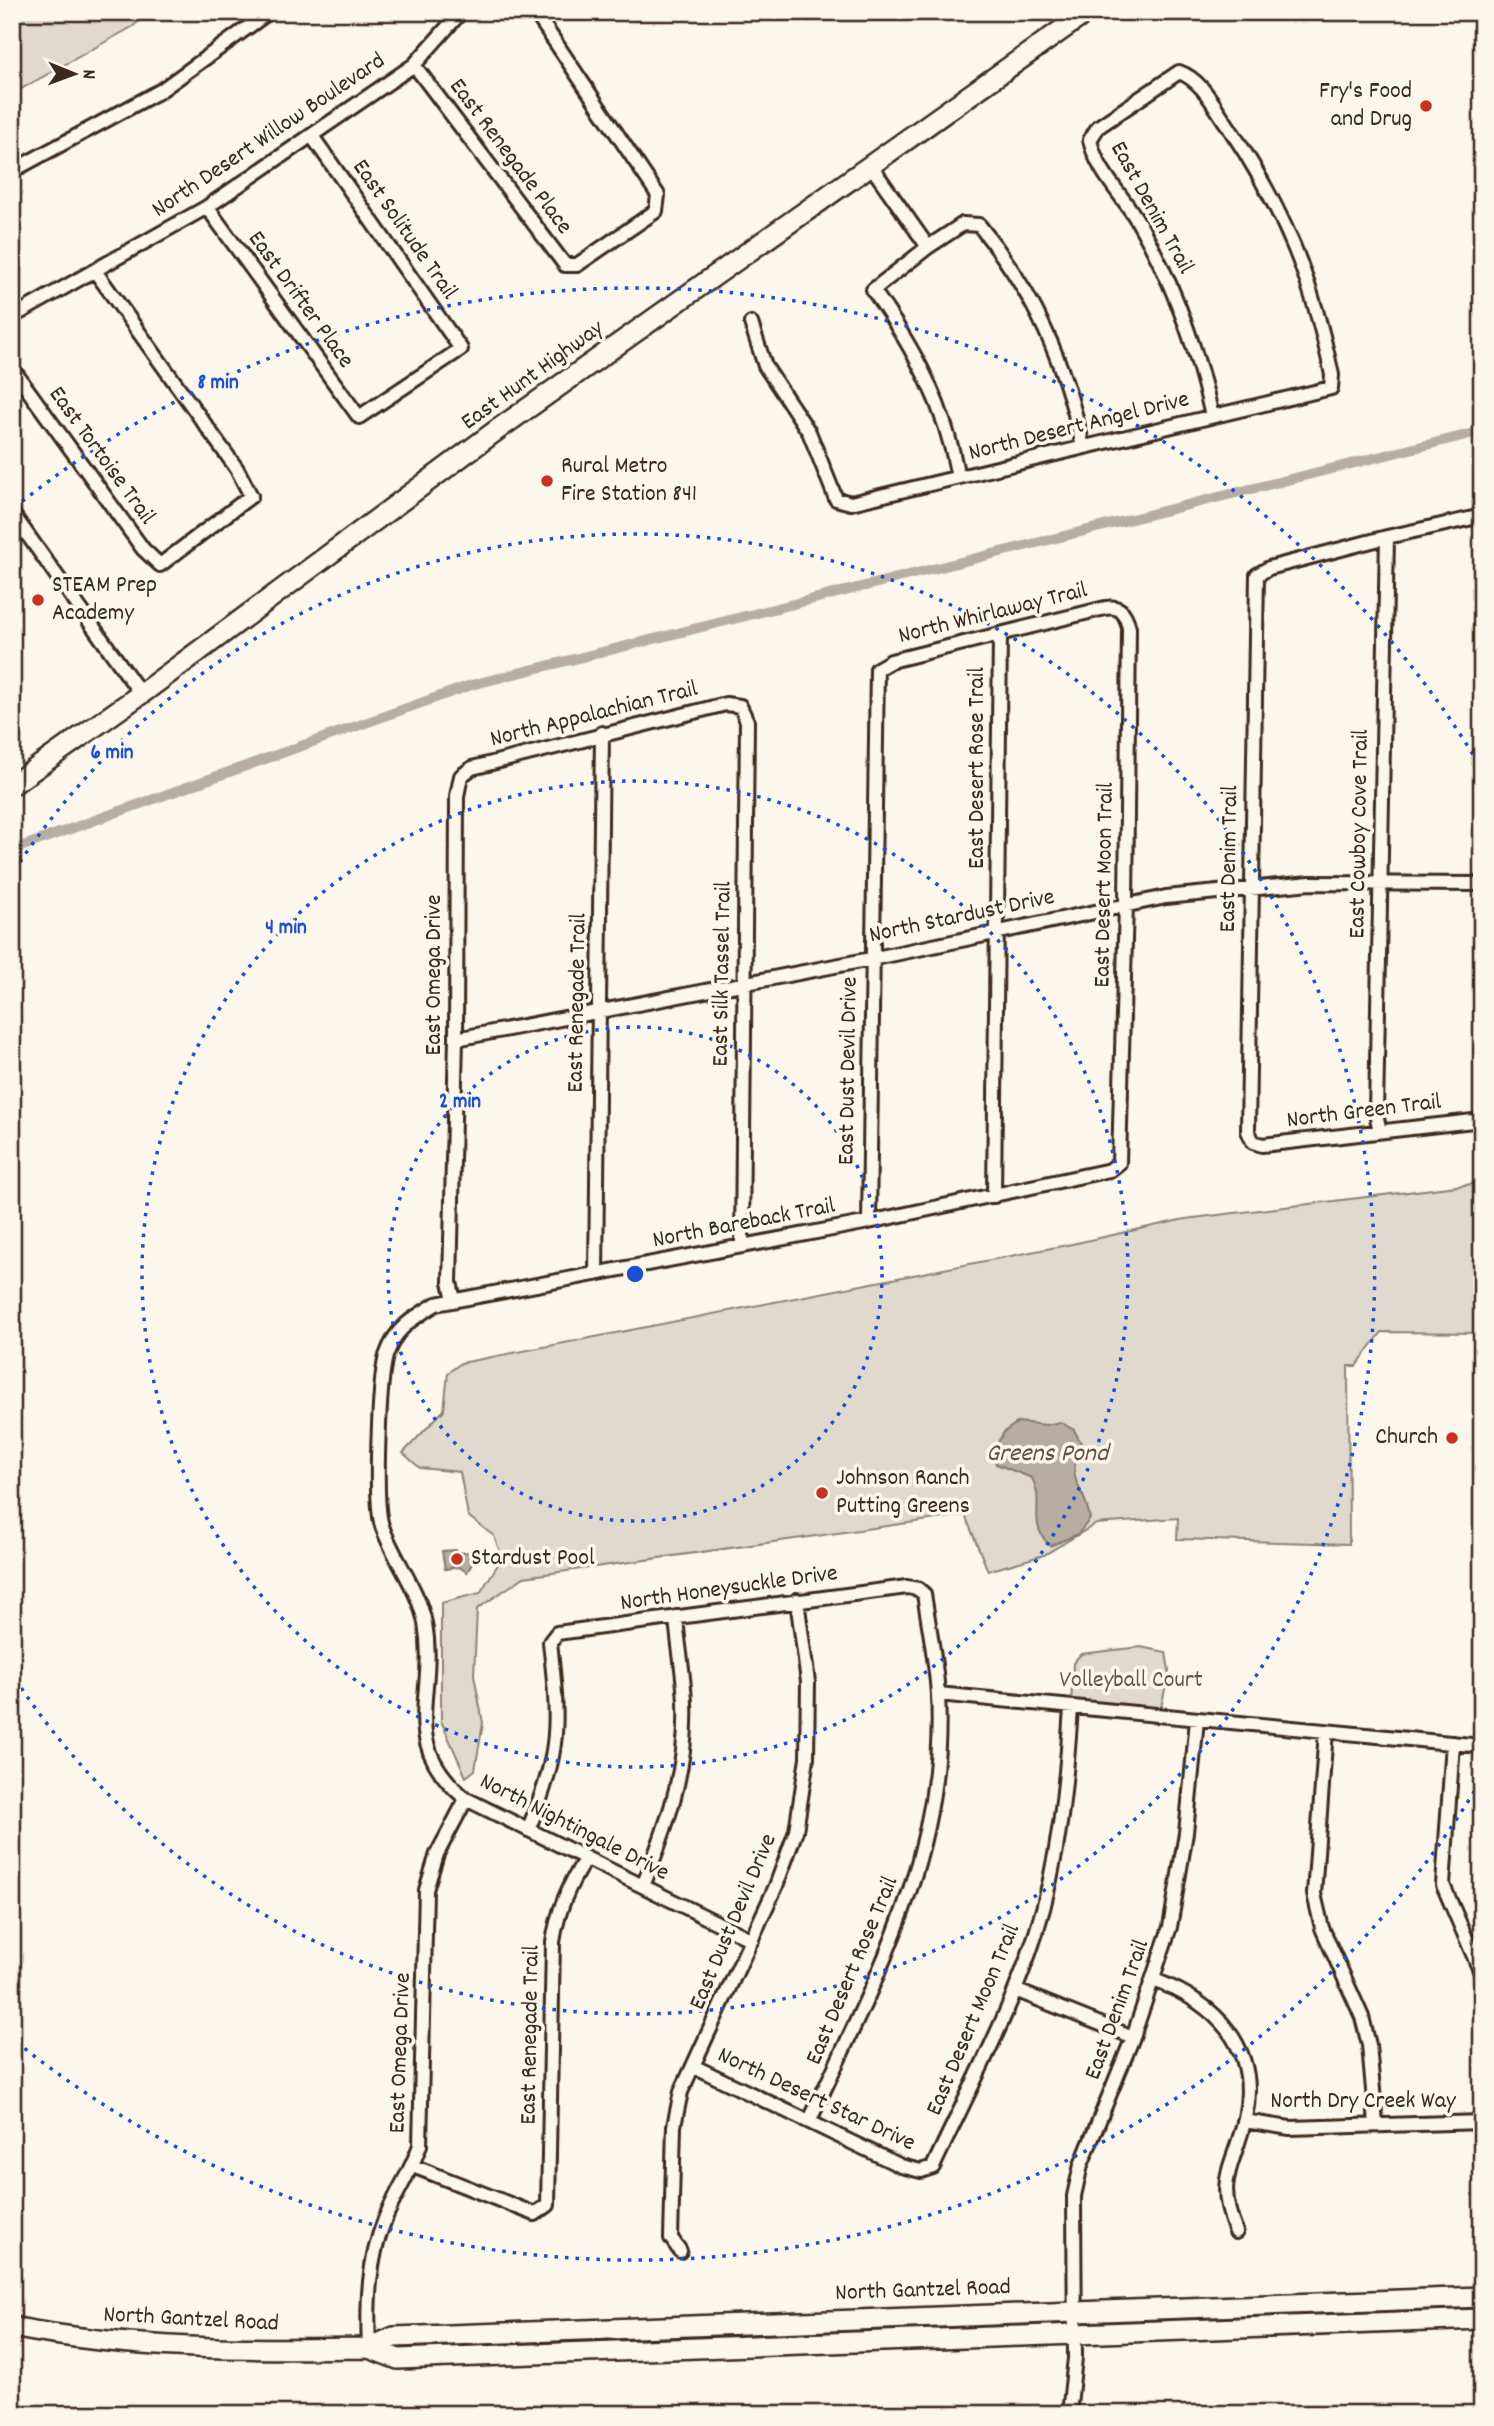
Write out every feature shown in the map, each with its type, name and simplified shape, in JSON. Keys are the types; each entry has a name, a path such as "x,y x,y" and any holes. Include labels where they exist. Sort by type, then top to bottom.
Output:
{"main road":[{"name":"East Hunt Highway","path":"12,785 141,694 497,430 1087,12"},
{"name":"North Gantzel Road","path":"369,2348 394,2336 1482,2297"},
{"name":"North Gantzel Road","path":"12,2327 50,2334 175,2347 369,2348 398,2359 1482,2319"}],"street":[{"path":"12,171 160,91 269,12"},
{"name":"North Desert Willow Boulevard","path":"12,317 207,207 312,136 414,65 461,12"},
{"name":"East Renegade Place","path":"414,65 565,265 577,265 656,211 658,195 535,12"},
{"name":"East Denim Trail","path":"1212,416 1186,318 1162,264 1136,216 1093,155 1090,140 1098,127 1178,72 1192,77 1214,105 1251,160 1288,226 1311,285 1330,363 1331,388"},
{"name":"East Solitude Trail","path":"312,136 461,349 359,417"},
{"path":"872,166 928,247"},
{"name":"East Drifter Place","path":"207,207 359,417"},
{"path":"958,477 950,432 929,382 900,327 873,290 928,247 963,224 979,225 1025,287 1051,337 1072,397 1083,447"},
{"name":"East Tortoise Trail","path":"12,368 143,549 160,565 251,496 237,469 95,271"},
{"name":"North Desert Angel Drive","path":"751,323 765,366 809,432 836,499 851,503 1331,388"},
{"path":"12,513 141,694"},
{"path":"1387,537 1482,516"},
{"name":"East Denim Trail","path":"1253,1142 1248,1131 1257,575 1269,568 1387,537"},
{"name":"East Cowboy Cove Trail","path":"1380,1131 1376,1114 1387,537"},
{"name":"North Whirlaway Trail","path":"877,669 891,661 1112,606 1121,609"},
{"name":"East Desert Moon Trail","path":"1119,1163 1126,903 1129,628 1121,609"},
{"name":"East Desert Rose Trail","path":"994,1196 999,635"},
{"name":"East Dust Devil Drive","path":"869,1222 877,669"},
{"name":"North Appalachian Trail","path":"461,776 472,768 602,733 726,704 740,706"},
{"name":"East Silk Tassel Trail","path":"740,706 747,721 742,1244"},
{"name":"East Renegade Trail","path":"596,1273 602,733"},
{"name":"East Omega Drive","path":"454,1300 450,1282 456,1039 457,796 461,776"},
{"name":"North Stardust Drive","path":"456,1039 871,959 1126,903 1311,883 1482,884"},
{"name":"North Green Trail","path":"1253,1142 1262,1145 1482,1120"},
{"name":"North Bareback Trail","path":"380,1514 380,1429 386,1355 396,1336 412,1320 436,1304 869,1222 1111,1170 1119,1163"},
{"name":"North Nightingale Drive","path":"380,1514 391,1548 421,1606 428,1639 423,1718 428,1752 445,1782 466,1799 752,1940"},
{"name":"East Desert Rose Trail","path":"810,2120 902,1918 920,1863 931,1809 938,1694 924,1594 918,1588"},
{"name":"North Honeysuckle Drive","path":"528,1830 547,1783 557,1737 558,1703 550,1642 557,1633 797,1600 918,1588"},
{"name":"East Dust Devil Drive","path":"680,2251 671,2238 674,2126 681,2092 788,1859 803,1797 807,1758 808,1682 797,1600"},
{"path":"643,1886 674,1805 685,1738 685,1702 676,1617"},
{"path":"938,1694 1482,1746"},
{"name":"East Desert Moon Trail","path":"921,2171 933,2166 1015,1990 1036,1934 1058,1842 1071,1708"},
{"name":"East Denim Trail","path":"1069,2414 1074,2387 1075,2333 1072,2233 1079,2175 1154,1980 1179,1880 1198,1720"},
{"path":"1326,1731 1314,1894 1322,1928 1362,2017 1369,2045 1376,2124"},
{"path":"1453,1743 1443,1885 1482,1975"},
{"name":"East Omega Drive","path":"369,2348 369,2284 374,2247 386,2217 413,2166 422,2126 426,1891 437,1854 466,1799"},
{"name":"East Renegade Trail","path":"413,2166 536,2214 548,2205 552,1942 558,1911 586,1858"},
{"path":"1154,1980 1196,1998 1222,2020 1244,2066 1247,2105 1225,2182 1225,2198 1236,2232"},
{"path":"1015,1990 1133,2038"},
{"name":"North Desert Star Drive","path":"693,2066 901,2166 921,2171"},
{"name":"North Dry Creek Way","path":"1244,2122 1290,2128 1482,2122"}],"green space":[{"path":"12,12 151,12 132,27 12,94"},
{"name":"Johnson Ranch Putting Greens","path":"1482,1183 1482,1333 1382,1332 1356,1366 1348,1366 1349,1544 1177,1539 1178,1518 1096,1524 1044,1555 988,1571 965,1515 524,1577 477,1609 474,1675 483,1723 475,1770 466,1777 441,1721 441,1603 480,1593 502,1558 494,1536 468,1516 460,1472 420,1468 403,1453 444,1410 448,1373 461,1363 1072,1244 1185,1219"},
{"name":"Volleyball Court","path":"1140,1647 1166,1652 1169,1671 1159,1717 1071,1708 1073,1663 1081,1654"}],"water":[{"name":"Greens Pond","path":"1018,1422 1046,1425 1060,1422 1074,1430 1081,1443 1074,1468 1075,1477 1090,1519 1078,1534 1050,1546 1039,1529 1036,1487 1032,1478 996,1464 993,1451 1004,1432"},
{"name":"Stardust Pool","path":"456,1550 457,1553 470,1552 472,1564 467,1572 459,1567 445,1569 442,1551"}],"waterway":[{"path":"12,850 471,685 1482,431"}],"place":[{"name":"Fry's Food and Drug","path":"1426,106"},
{"name":"Rural Metro Fire Station 841","path":"547,481"},
{"name":"STEAM Prep Academy","path":"38,600"},
{"name":"Church","path":"1452,1438"},
{"name":"Johnson Ranch Putting Greens","path":"822,1493"},
{"name":"Stardust Pool","path":"457,1559"}]}
